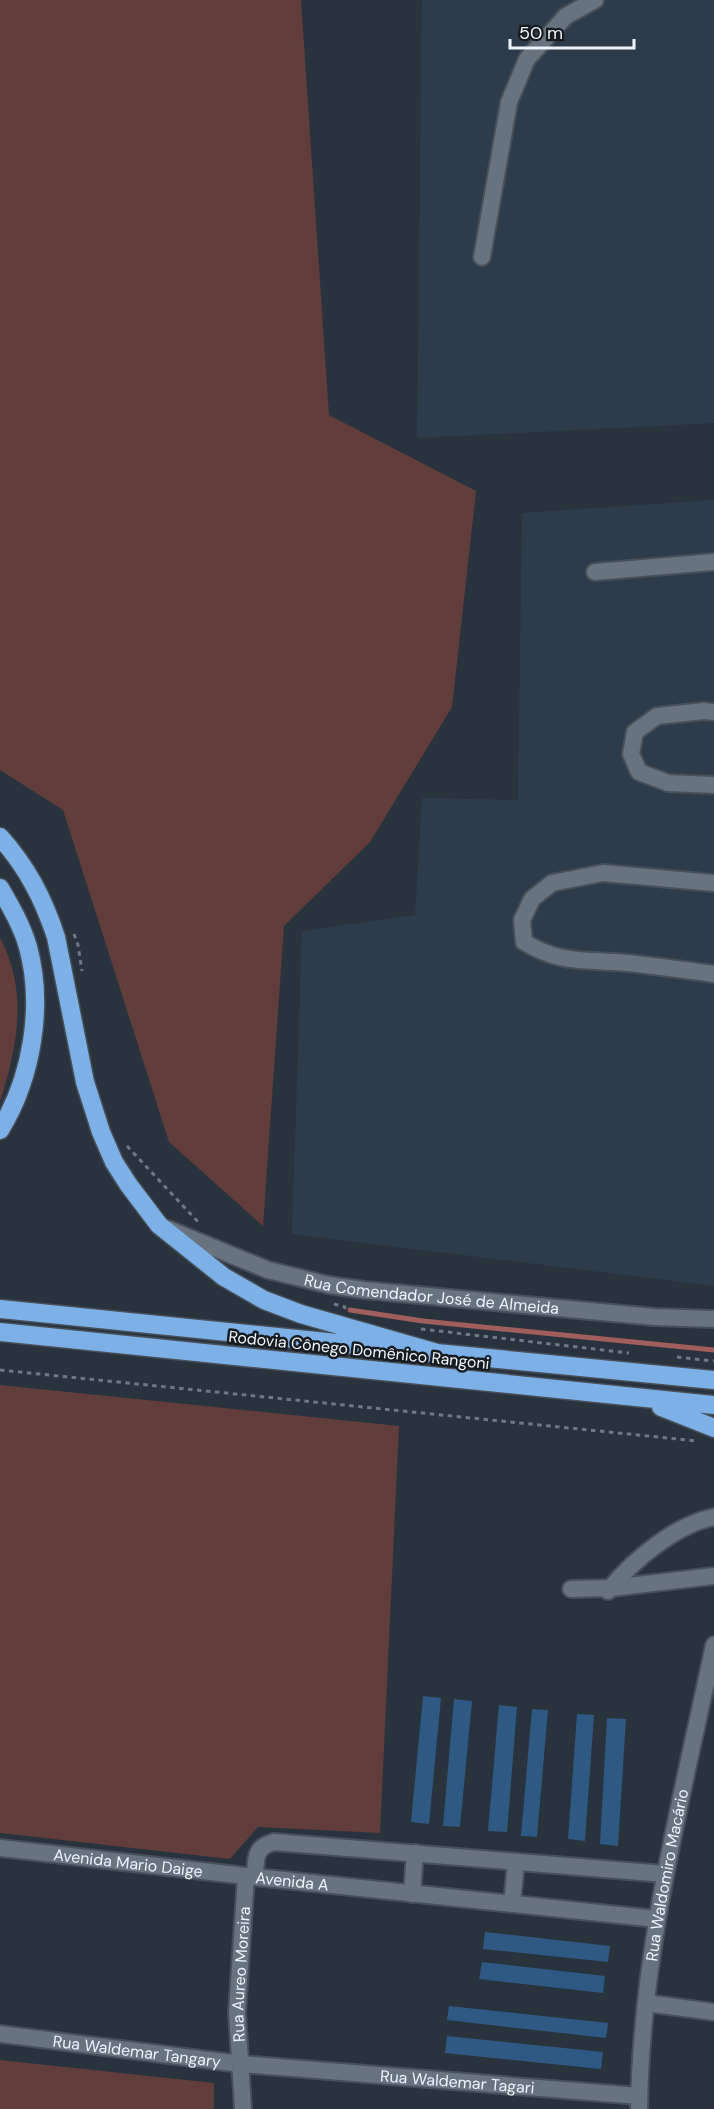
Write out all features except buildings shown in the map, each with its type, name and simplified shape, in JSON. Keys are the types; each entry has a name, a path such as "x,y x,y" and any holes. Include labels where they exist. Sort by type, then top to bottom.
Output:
{"highway":[{"path":"0,837 28,873 49,915 56,937 85,1082 107,1146 128,1184 159,1225 224,1277 264,1300 301,1314 437,1353"},
{"path":"0,888 16,916 28,946 34,978 35,1012 28,1059 12,1110 0,1130"},
{"name":"Rodovia Cônego Domênico Rangoni","path":"0,1308 714,1380"},
{"name":"Rodovia Cônego Domênico Rangoni","path":"0,1332 714,1405"},
{"path":"634,1397 690,1417 711,1435"}],"street":[{"path":"482,257 509,102 527,59 566,16 595,0"},
{"path":"595,572 714,562"},
{"path":"714,712 657,716 635,732 631,754 639,772 668,783 714,785"},
{"path":"714,884 603,873 552,883 532,899 522,920 524,942 540,951 565,960 624,963 714,974"},
{"name":"Rua Comendador José de Almeida","path":"159,1225 268,1270 329,1285 655,1317 714,1319"},
{"path":"607,1592 622,1574 677,1532 714,1517"},
{"path":"571,1589 607,1592 714,1576"},
{"name":"Rua Waldomiro Macário","path":"639,2103 646,2003 657,1919 714,1645"},
{"name":"Avenida A","path":"657,1919 251,1876 259,1851 265,1844 274,1842 665,1874"},
{"name":"Avenida Mario Daige","path":"0,1848 251,1876"},
{"path":"412,1893 415,1853"},
{"path":"512,1904 516,1862"},
{"name":"Rua Aureo Moreira","path":"243,2109 237,2013 251,1876"},
{"path":"646,2003 714,2012"},
{"name":"Rua Waldemar Tangary","path":"0,2034 241,2064 275,2066"},
{"name":"Rua Waldemar Tagari","path":"275,2066 639,2103"}],"path":[{"path":"74,934 83,976"},
{"path":"123,1136 127,1146 202,1226"},
{"path":"334,1304 345,1307 342,1318"},
{"path":"420,1329 637,1354"},
{"path":"670,1357 714,1360"},
{"path":"0,1370 711,1435"}],"shaded area":[{"path":"0,0 301,0 329,415 476,491 452,707 370,842 284,926 263,1226 169,1142 63,810 0,770"},
{"path":"422,0 714,0 714,423 417,438"},
{"path":"714,500 714,1286 292,1234 302,931 415,915 422,798 518,800 522,513"},
{"path":"0,938 15,979 17,1020 11,1061 0,1102"},
{"path":"0,1385 399,1426 380,1833 258,1827 230,1859 0,1833"},
{"path":"0,2060 214,2083 214,2109 0,2109"}],"waterway":[{"path":"350,1310 423,1321 714,1350"}]}
